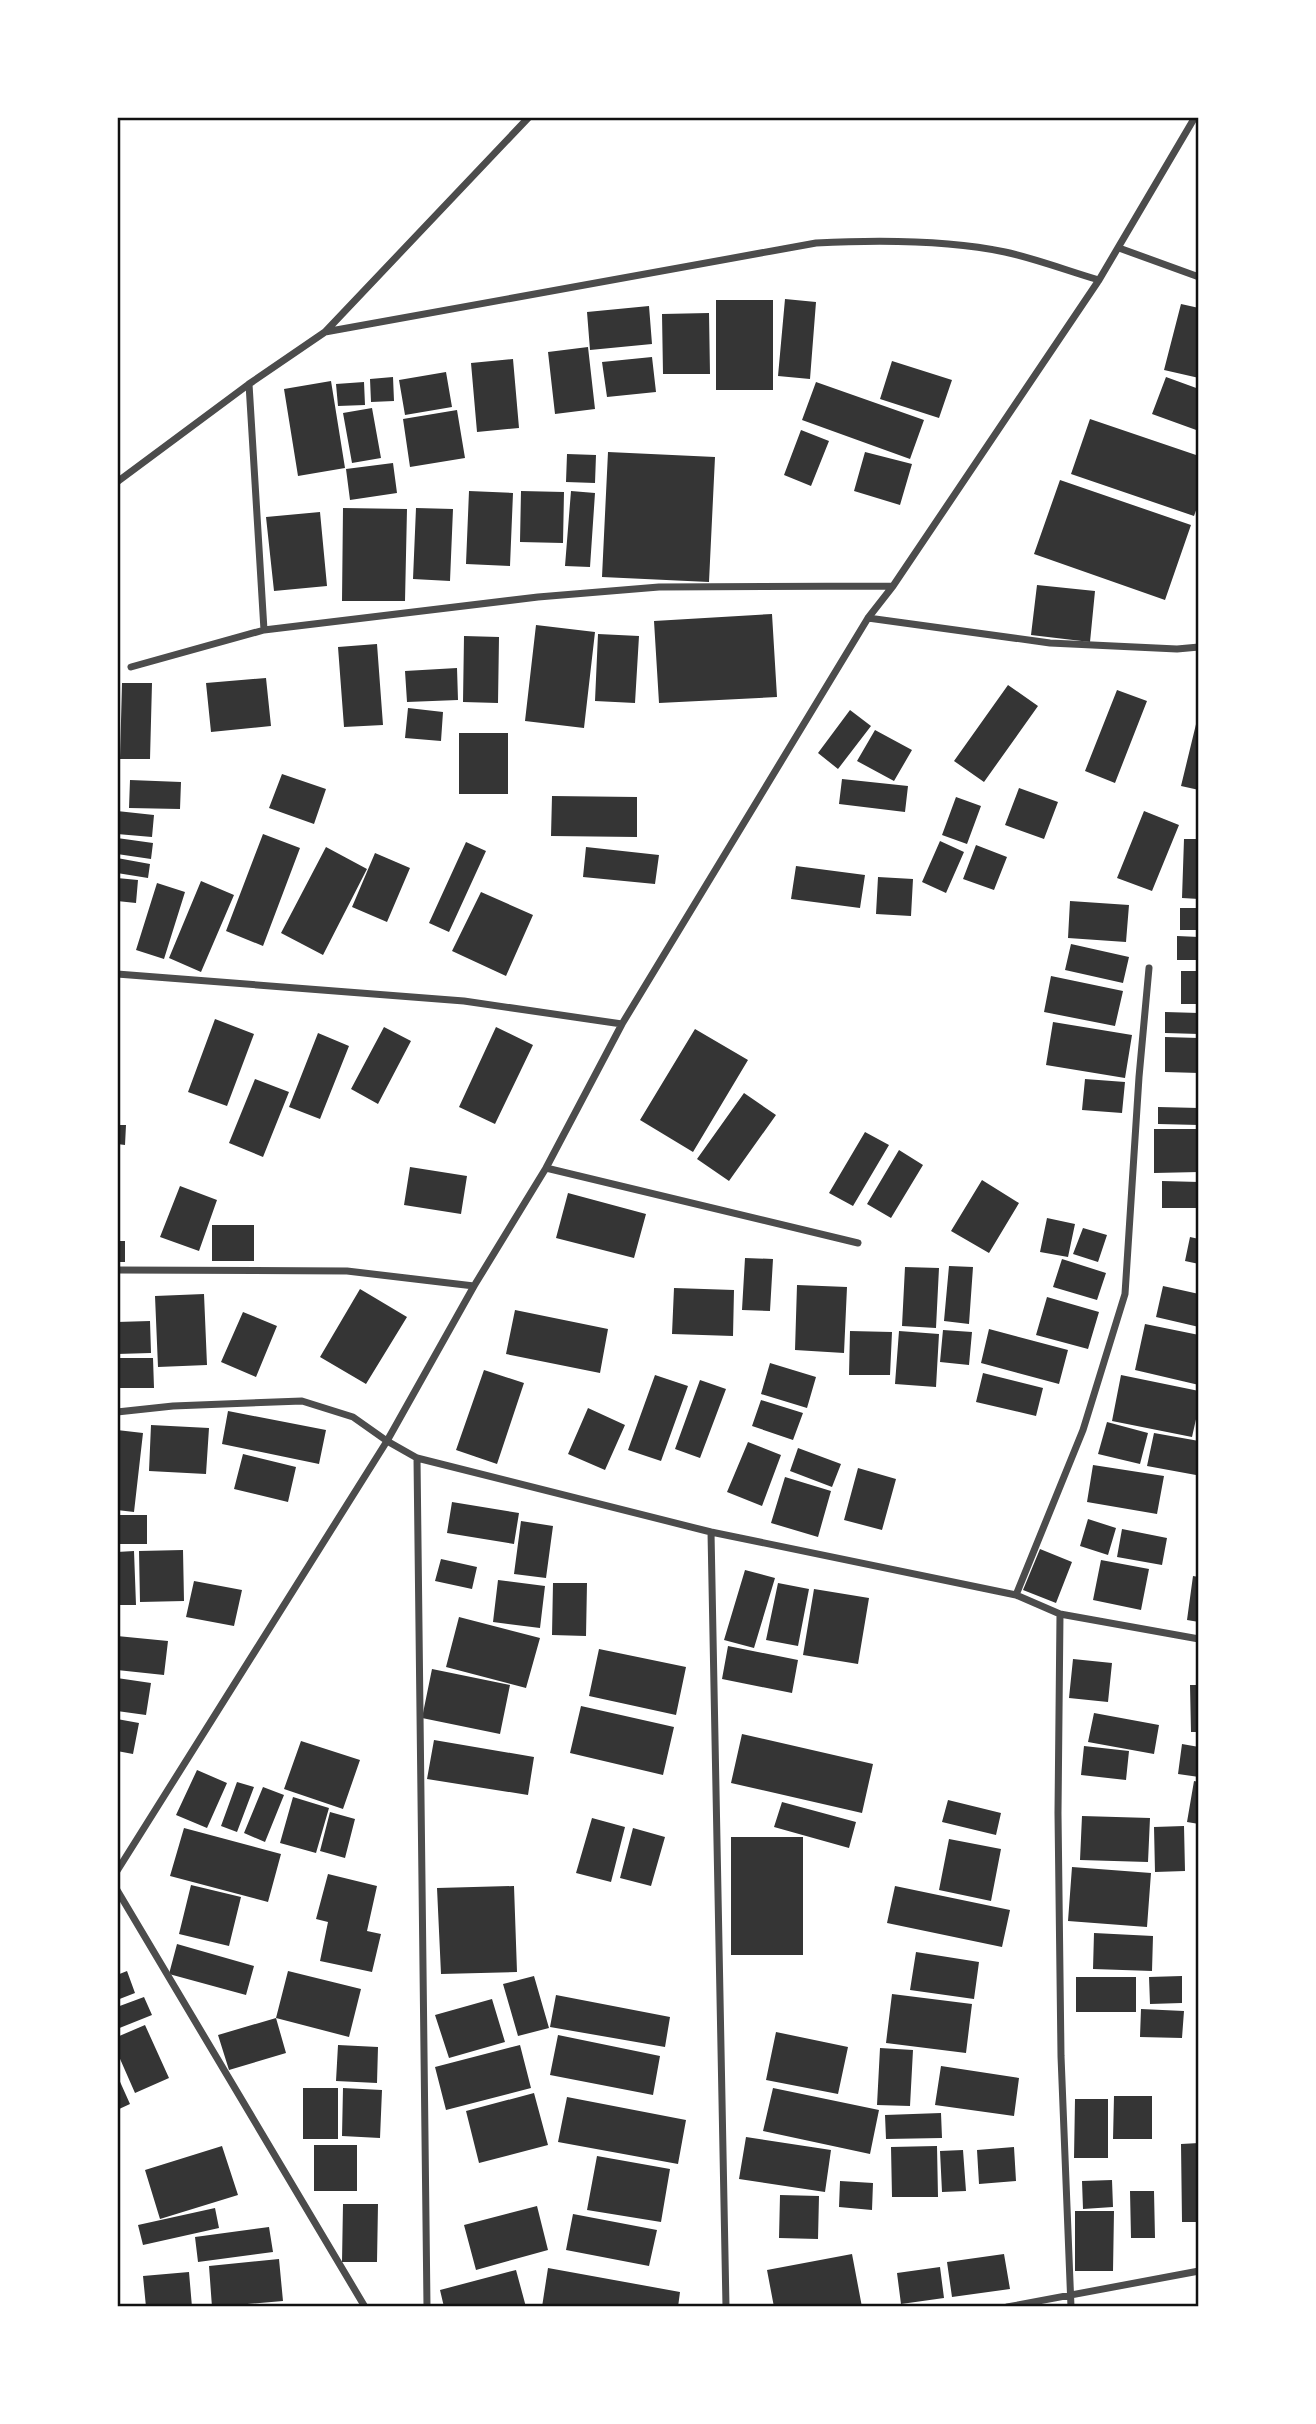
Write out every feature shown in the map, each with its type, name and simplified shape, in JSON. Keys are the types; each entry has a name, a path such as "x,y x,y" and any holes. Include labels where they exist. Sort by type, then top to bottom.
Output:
{"street":[{"path":"117,482 249,384 325,332 529,117"},
{"path":"117,1871 387,1441 474,1286 546,1168 622,1024 869,618 1099,280 1195,117"},
{"path":"325,332 816,243 890,242 968,247 1004,252 1099,280"},
{"path":"1119,248 1199,277"},
{"path":"249,384 264,630"},
{"path":"131,667 264,630 538,597 659,587 893,586"},
{"path":"869,618 1049,643 1177,649 1199,647"},
{"path":"1016,1595 1083,1430 1125,1294 1149,968"},
{"path":"117,974 464,1001 622,1024"},
{"path":"546,1168 858,1242"},
{"path":"117,1270 347,1270 474,1286"},
{"path":"117,1412 173,1406 302,1401 353,1417 417,1458 711,1532 1016,1595 1060,1614 1199,1639"},
{"path":"417,1458 427,2307"},
{"path":"711,1532 726,2307"},
{"path":"1060,1614 1058,1813 1061,2056 1071,2307"},
{"path":"117,1890 365,2307"},
{"path":"1007,2307 1199,2271"}],"building":[{"path":"785,299 816,302 810,379 778,376"},
{"path":"716,300 773,300 773,390 716,390"},
{"path":"1181,304 1199,308 1199,378 1164,370"},
{"path":"649,306 652,344 590,350 587,312"},
{"path":"709,313 710,374 663,374 662,314"},
{"path":"588,347 595,409 555,414 548,352"},
{"path":"652,357 656,392 607,397 602,362"},
{"path":"513,359 519,428 477,432 471,363"},
{"path":"892,361 952,380 939,418 880,399"},
{"path":"446,372 452,407 405,415 399,380"},
{"path":"393,377 394,401 371,402 370,379"},
{"path":"1166,377 1199,389 1199,431 1152,414"},
{"path":"331,381 345,468 298,476 284,389"},
{"path":"364,382 365,405 338,406 336,384"},
{"path":"816,382 924,420 910,459 802,420"},
{"path":"372,408 381,458 352,463 343,413"},
{"path":"457,410 465,458 410,467 403,419"},
{"path":"1090,419 1199,456 1199,502 1194,516 1071,474"},
{"path":"801,430 829,441 811,486 784,475"},
{"path":"608,452 715,457 709,582 602,577"},
{"path":"865,452 912,464 900,505 854,491"},
{"path":"567,454 596,455 595,483 566,482"},
{"path":"393,463 397,493 350,500 346,469"},
{"path":"1060,480 1191,525 1165,600 1034,554"},
{"path":"469,491 513,493 510,566 466,564"},
{"path":"521,491 564,492 563,543 520,542"},
{"path":"571,491 595,493 590,567 565,566"},
{"path":"343,508 407,509 405,601 342,601"},
{"path":"416,508 453,509 450,581 413,579"},
{"path":"320,512 327,586 274,591 266,517"},
{"path":"1037,585 1095,591 1090,642 1031,635"},
{"path":"772,614 777,697 659,703 654,621"},
{"path":"536,625 595,632 584,728 525,721"},
{"path":"598,634 639,636 635,703 595,701"},
{"path":"464,636 499,637 498,703 463,702"},
{"path":"377,644 383,725 344,727 338,647"},
{"path":"457,668 458,700 407,702 405,671"},
{"path":"266,678 271,726 211,732 206,683"},
{"path":"122,683 152,683 150,759 120,759"},
{"path":"1008,685 1038,706 984,782 954,761"},
{"path":"1117,690 1147,701 1115,783 1085,771"},
{"path":"408,708 443,712 441,741 405,738"},
{"path":"850,710 871,726 838,769 818,753"},
{"path":"1199,716 1199,790 1181,786"},
{"path":"875,730 912,750 894,781 857,761"},
{"path":"459,733 508,733 508,794 459,794"},
{"path":"282,774 326,789 314,824 269,808"},
{"path":"842,779 908,786 905,812 839,804"},
{"path":"130,780 181,782 180,809 129,808"},
{"path":"1019,788 1058,802 1044,839 1005,825"},
{"path":"552,796 637,797 637,837 551,836"},
{"path":"956,797 981,806 967,844 942,835"},
{"path":"117,811 154,815 152,837 117,834"},
{"path":"1144,811 1179,825 1152,891 1117,878"},
{"path":"263,834 300,848 263,946 226,931"},
{"path":"117,838 153,843 151,859 117,854"},
{"path":"1184,839 1199,839 1199,899 1182,898"},
{"path":"940,841 964,852 946,893 922,882"},
{"path":"466,842 486,851 449,932 429,923"},
{"path":"976,845 1007,857 994,890 963,879"},
{"path":"326,847 367,869 323,955 281,933"},
{"path":"586,847 659,855 655,884 583,877"},
{"path":"375,853 410,868 387,922 352,907"},
{"path":"117,858 150,864 148,878 117,873"},
{"path":"796,866 865,875 860,908 791,899"},
{"path":"878,877 913,879 911,916 876,914"},
{"path":"117,878 138,880 136,903 117,901"},
{"path":"201,881 234,895 201,972 169,958"},
{"path":"157,883 185,892 164,959 136,950"},
{"path":"481,892 533,915 506,976 452,951"},
{"path":"1070,901 1129,905 1126,942 1068,938"},
{"path":"1180,908 1199,908 1199,930 1180,930"},
{"path":"1177,936 1199,937 1199,960 1177,960"},
{"path":"1071,944 1129,957 1123,983 1065,970"},
{"path":"1181,971 1199,971 1199,1004 1181,1004"},
{"path":"1051,976 1123,991 1115,1026 1044,1012"},
{"path":"1165,1012 1199,1013 1199,1034 1165,1033"},
{"path":"215,1019 254,1034 227,1106 188,1092"},
{"path":"1053,1022 1132,1035 1125,1078 1046,1065"},
{"path":"384,1027 411,1041 378,1104 351,1089"},
{"path":"496,1027 533,1045 495,1124 459,1107"},
{"path":"695,1029 748,1060 693,1152 640,1120"},
{"path":"318,1033 349,1046 320,1119 289,1107"},
{"path":"1165,1037 1199,1038 1199,1073 1165,1072"},
{"path":"255,1079 289,1092 263,1157 229,1143"},
{"path":"1085,1079 1125,1082 1122,1113 1082,1110"},
{"path":"744,1093 776,1115 729,1181 697,1159"},
{"path":"1158,1107 1199,1108 1199,1125 1158,1124"},
{"path":"117,1125 126,1125 125,1145 117,1144"},
{"path":"1154,1129 1199,1129 1199,1172 1154,1173"},
{"path":"865,1132 889,1145 853,1206 829,1193"},
{"path":"899,1150 923,1165 891,1218 867,1204"},
{"path":"410,1167 467,1176 461,1214 404,1205"},
{"path":"982,1180 1019,1203 989,1253 951,1231"},
{"path":"1162,1181 1199,1182 1199,1208 1162,1208"},
{"path":"180,1186 217,1200 199,1251 160,1237"},
{"path":"568,1193 646,1214 634,1258 556,1238"},
{"path":"1047,1218 1075,1224 1068,1257 1040,1252"},
{"path":"212,1225 254,1225 254,1261 212,1261"},
{"path":"1083,1228 1107,1235 1098,1262 1073,1254"},
{"path":"1190,1237 1199,1239 1199,1264 1185,1261"},
{"path":"117,1241 125,1241 125,1262 117,1262"},
{"path":"745,1258 773,1259 770,1311 742,1310"},
{"path":"1062,1259 1106,1273 1097,1300 1053,1287"},
{"path":"949,1266 973,1267 969,1324 944,1321"},
{"path":"905,1267 939,1268 936,1328 902,1326"},
{"path":"797,1285 847,1287 844,1353 795,1350"},
{"path":"1163,1286 1199,1294 1199,1327 1156,1317"},
{"path":"674,1288 734,1290 733,1336 672,1334"},
{"path":"360,1289 407,1317 366,1384 320,1357"},
{"path":"204,1294 207,1365 158,1367 155,1296"},
{"path":"1047,1297 1099,1312 1088,1349 1036,1335"},
{"path":"515,1310 608,1329 600,1373 506,1354"},
{"path":"243,1312 277,1326 256,1377 221,1362"},
{"path":"150,1321 151,1353 117,1354 117,1322"},
{"path":"1145,1324 1199,1335 1199,1385 1135,1370"},
{"path":"989,1329 1068,1350 1059,1384 981,1363"},
{"path":"943,1330 972,1332 969,1365 940,1362"},
{"path":"850,1331 892,1332 890,1375 849,1375"},
{"path":"899,1331 939,1334 936,1387 895,1384"},
{"path":"117,1358 153,1358 154,1388 117,1388"},
{"path":"770,1363 816,1377 807,1408 761,1394"},
{"path":"484,1370 524,1383 497,1464 456,1450"},
{"path":"983,1373 1043,1388 1036,1416 976,1402"},
{"path":"655,1375 688,1386 661,1461 628,1450"},
{"path":"1121,1375 1199,1391 1199,1406 1192,1437 1112,1421"},
{"path":"700,1380 726,1389 700,1458 675,1449"},
{"path":"761,1400 803,1413 793,1440 752,1426"},
{"path":"588,1408 625,1425 605,1470 568,1454"},
{"path":"228,1411 326,1430 319,1464 222,1444"},
{"path":"1107,1422 1148,1433 1140,1464 1098,1454"},
{"path":"151,1425 209,1428 206,1474 149,1471"},
{"path":"117,1430 143,1433 134,1512 117,1510"},
{"path":"1154,1433 1199,1441 1196,1475 1147,1466"},
{"path":"748,1442 781,1455 762,1506 727,1492"},
{"path":"798,1448 841,1464 832,1487 790,1471"},
{"path":"243,1454 296,1467 288,1502 234,1489"},
{"path":"1093,1465 1164,1476 1157,1514 1087,1502"},
{"path":"858,1468 896,1479 882,1530 844,1520"},
{"path":"785,1477 831,1491 818,1537 771,1523"},
{"path":"452,1502 519,1513 514,1544 447,1533"},
{"path":"117,1515 147,1515 147,1544 117,1544"},
{"path":"1088,1519 1116,1528 1108,1555 1080,1546"},
{"path":"521,1521 553,1526 546,1578 514,1574"},
{"path":"1122,1529 1167,1538 1162,1565 1117,1557"},
{"path":"1040,1549 1072,1562 1056,1603 1023,1590"},
{"path":"183,1550 184,1601 140,1602 139,1551"},
{"path":"134,1551 136,1605 117,1605 117,1552"},
{"path":"441,1559 477,1567 472,1589 435,1581"},
{"path":"1101,1560 1149,1569 1141,1610 1093,1600"},
{"path":"745,1570 775,1578 754,1648 724,1640"},
{"path":"1193,1576 1199,1577 1199,1622 1187,1620"},
{"path":"498,1580 545,1586 540,1628 493,1622"},
{"path":"194,1581 242,1590 234,1626 186,1617"},
{"path":"553,1583 587,1583 586,1636 552,1635"},
{"path":"778,1583 809,1589 798,1646 766,1640"},
{"path":"814,1589 869,1598 858,1664 803,1655"},
{"path":"459,1617 540,1638 526,1688 446,1667"},
{"path":"117,1636 168,1641 164,1675 117,1670"},
{"path":"728,1646 798,1660 792,1693 722,1679"},
{"path":"599,1649 686,1667 676,1715 589,1696"},
{"path":"1073,1659 1112,1663 1108,1702 1069,1698"},
{"path":"432,1669 510,1685 500,1734 422,1718"},
{"path":"117,1678 151,1683 146,1715 117,1711"},
{"path":"1190,1685 1199,1685 1199,1732 1191,1732"},
{"path":"581,1706 674,1727 663,1775 570,1753"},
{"path":"1094,1713 1159,1725 1154,1754 1088,1742"},
{"path":"117,1719 139,1723 133,1754 117,1751"},
{"path":"742,1734 873,1764 862,1813 731,1783"},
{"path":"434,1740 534,1757 528,1795 427,1779"},
{"path":"301,1741 360,1760 343,1809 284,1789"},
{"path":"1182,1744 1199,1747 1199,1777 1178,1774"},
{"path":"1084,1746 1129,1751 1126,1780 1081,1775"},
{"path":"197,1770 227,1783 207,1828 176,1815"},
{"path":"1194,1781 1199,1782 1199,1824 1187,1822"},
{"path":"237,1782 254,1787 237,1832 221,1826"},
{"path":"263,1787 284,1795 265,1842 244,1833"},
{"path":"293,1797 329,1808 316,1853 280,1843"},
{"path":"948,1800 1001,1813 996,1835 942,1822"},
{"path":"782,1802 856,1822 849,1848 774,1827"},
{"path":"330,1812 355,1819 345,1858 320,1851"},
{"path":"1082,1816 1150,1818 1148,1862 1080,1860"},
{"path":"592,1818 625,1827 611,1882 576,1873"},
{"path":"1184,1826 1185,1871 1155,1872 1154,1827"},
{"path":"184,1828 281,1854 268,1902 170,1876"},
{"path":"633,1828 665,1837 651,1886 620,1878"},
{"path":"731,1837 803,1837 803,1955 731,1955"},
{"path":"949,1839 1001,1849 991,1901 939,1890"},
{"path":"1072,1867 1151,1873 1147,1927 1068,1921"},
{"path":"328,1874 377,1886 367,1931 381,1934 372,1972 320,1961 328,1922 316,1919"},
{"path":"191,1885 241,1897 229,1946 179,1934"},
{"path":"514,1886 517,1972 441,1974 437,1888"},
{"path":"895,1886 1010,1910 1002,1947 887,1923"},
{"path":"1094,1933 1153,1936 1152,1971 1093,1969"},
{"path":"177,1944 254,1966 246,1995 169,1974"},
{"path":"916,1952 979,1962 974,1999 910,1990"},
{"path":"127,1971 135,1993 117,2000 117,1975"},
{"path":"288,1971 361,1989 349,2037 276,2018"},
{"path":"534,1976 549,2028 518,2036 503,1984"},
{"path":"1182,1976 1182,2003 1150,2004 1149,1977"},
{"path":"1076,1977 1136,1977 1136,2012 1076,2012"},
{"path":"892,1994 972,2004 966,2053 886,2043"},
{"path":"556,1995 670,2017 665,2047 550,2027"},
{"path":"144,1997 152,2015 117,2029 117,2007"},
{"path":"492,1999 505,2042 449,2058 435,2015"},
{"path":"1141,2009 1184,2011 1182,2038 1140,2037"},
{"path":"276,2018 286,2053 229,2070 218,2035"},
{"path":"145,2025 169,2078 135,2093 117,2052 117,2037"},
{"path":"776,2032 848,2047 838,2094 766,2080"},
{"path":"558,2035 660,2056 653,2095 550,2075"},
{"path":"338,2045 378,2047 377,2083 336,2081"},
{"path":"520,2045 531,2088 446,2110 435,2067"},
{"path":"880,2048 913,2050 910,2106 877,2105"},
{"path":"941,2066 1019,2078 1014,2116 935,2105"},
{"path":"117,2075 130,2104 117,2110"},
{"path":"303,2088 338,2088 338,2139 303,2139"},
{"path":"343,2088 382,2090 380,2138 342,2136"},
{"path":"773,2088 879,2110 870,2154 763,2131"},
{"path":"534,2093 548,2145 479,2163 466,2111"},
{"path":"1114,2096 1152,2096 1152,2139 1113,2139"},
{"path":"567,2097 686,2120 678,2164 558,2142"},
{"path":"1075,2099 1108,2099 1108,2158 1074,2158"},
{"path":"941,2113 942,2138 886,2139 885,2115"},
{"path":"746,2137 831,2150 825,2192 739,2179"},
{"path":"1199,2143 1199,2222 1182,2222 1181,2144"},
{"path":"314,2145 357,2145 357,2191 314,2191"},
{"path":"222,2146 238,2195 160,2219 145,2170"},
{"path":"937,2146 938,2197 892,2197 891,2147"},
{"path":"1014,2147 1016,2181 979,2184 977,2150"},
{"path":"963,2150 966,2191 942,2192 940,2151"},
{"path":"597,2156 670,2169 661,2222 587,2210"},
{"path":"1112,2180 1113,2207 1083,2209 1082,2181"},
{"path":"840,2181 873,2183 872,2210 839,2207"},
{"path":"1130,2191 1154,2191 1155,2238 1131,2238"},
{"path":"780,2195 819,2196 818,2239 779,2238"},
{"path":"343,2204 378,2204 377,2262 342,2262"},
{"path":"537,2206 548,2250 476,2270 464,2225"},
{"path":"215,2208 219,2228 143,2245 138,2225"},
{"path":"1075,2211 1114,2211 1113,2271 1075,2271"},
{"path":"573,2214 657,2230 649,2266 566,2250"},
{"path":"269,2227 273,2252 198,2262 195,2237"},
{"path":"852,2254 862,2307 774,2307 767,2270"},
{"path":"1004,2254 1010,2289 952,2297 947,2262"},
{"path":"279,2259 283,2301 212,2307 209,2266"},
{"path":"940,2267 944,2298 901,2304 897,2273"},
{"path":"548,2268 680,2292 678,2307 542,2307"},
{"path":"516,2270 526,2307 444,2307 440,2290"},
{"path":"189,2272 192,2307 146,2307 143,2276"},
{"path":"1199,2304 1199,2307 1180,2307 1180,2305"}]}
